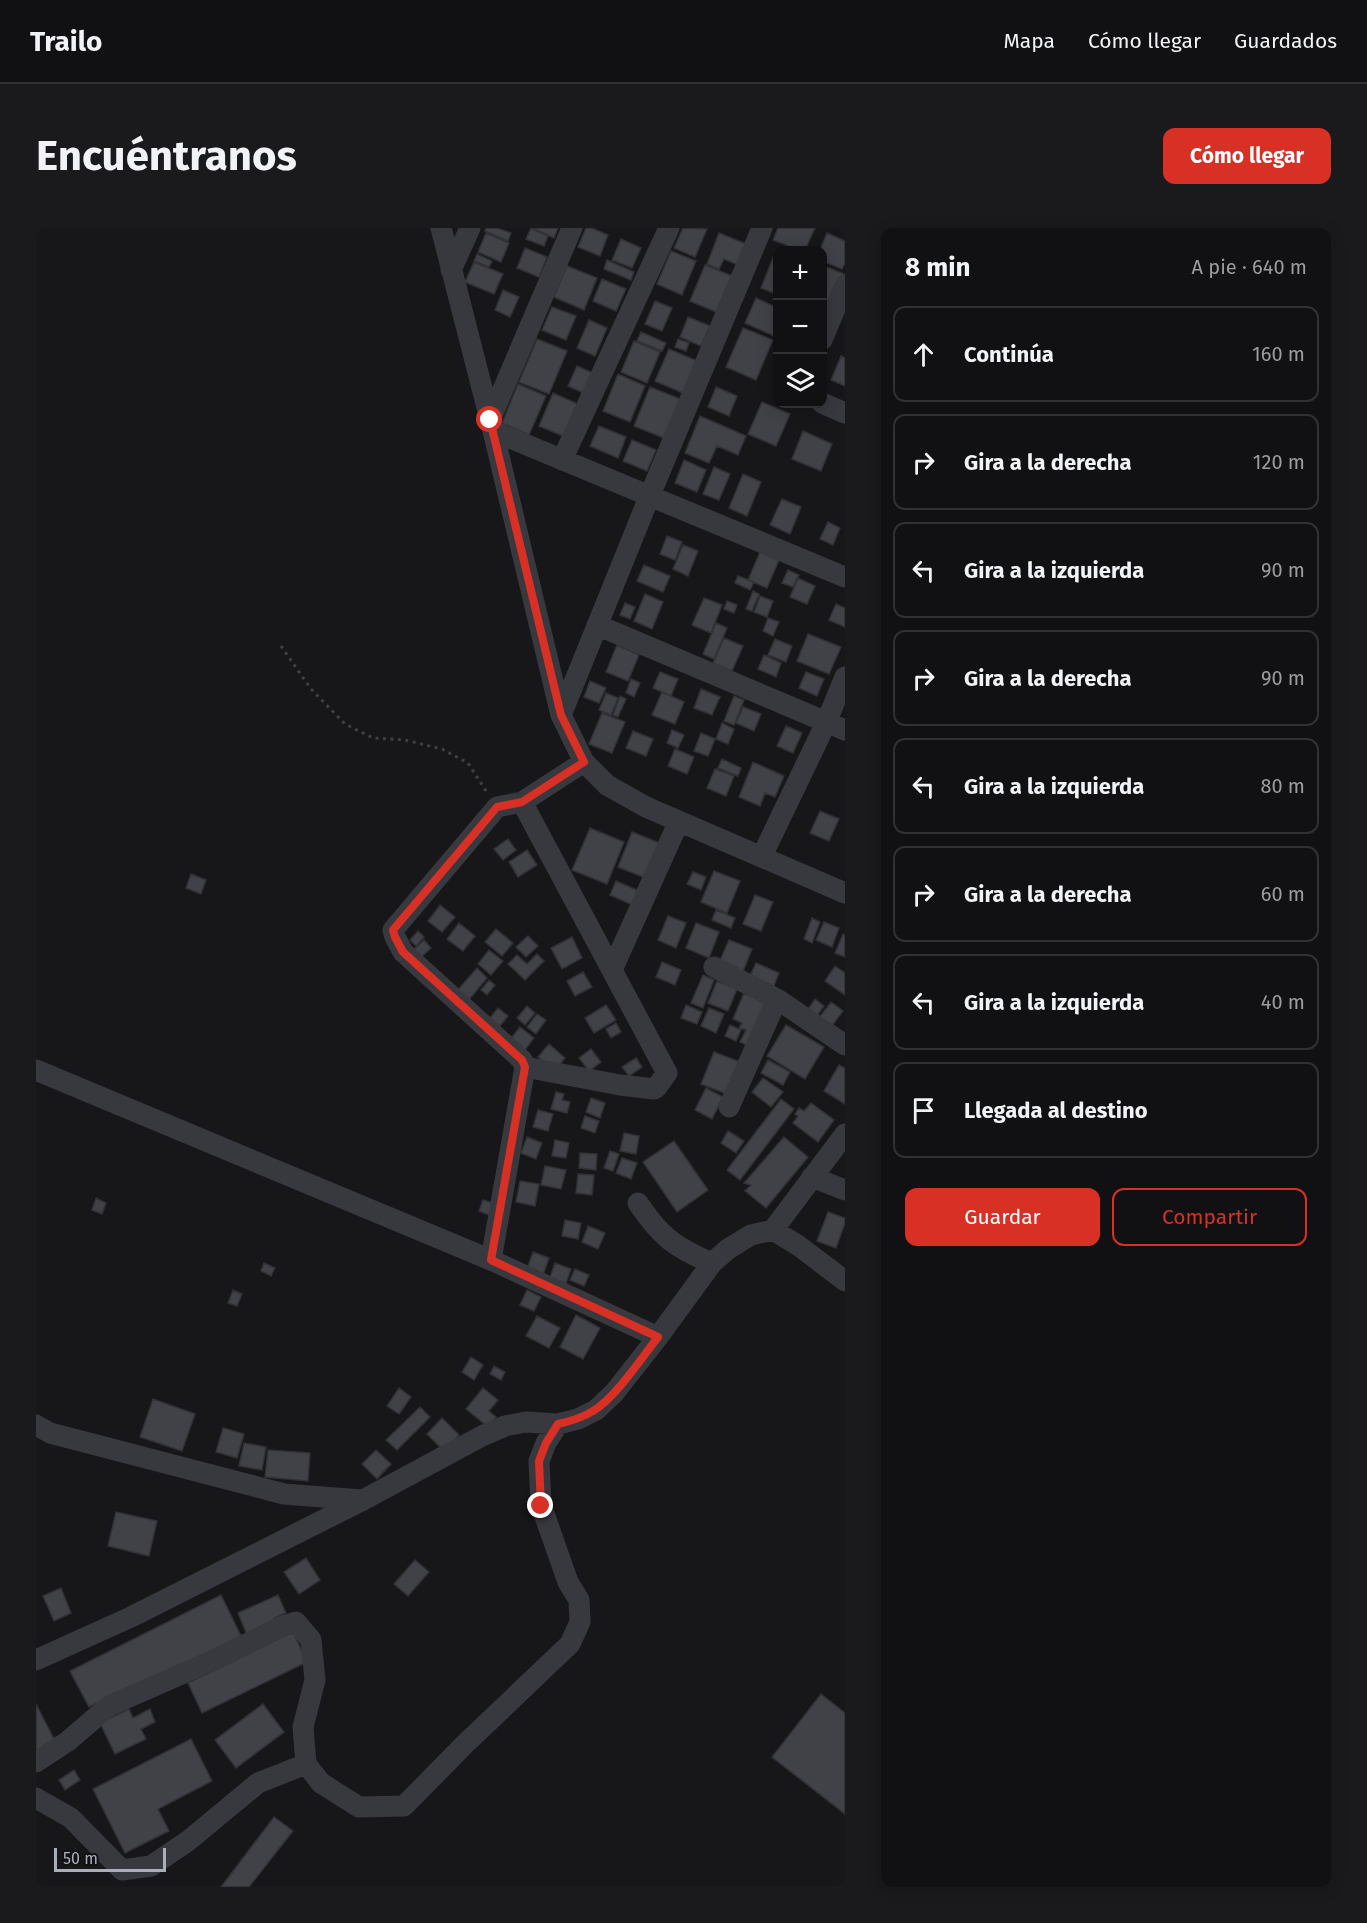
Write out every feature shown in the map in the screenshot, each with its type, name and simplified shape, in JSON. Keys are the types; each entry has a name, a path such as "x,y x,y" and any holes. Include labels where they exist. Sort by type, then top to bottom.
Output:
{"street":[{"path":"441,228 492,425 561,715 584,762 608,785 645,807 845,893"},
{"path":"451,270 470,228"},
{"path":"492,425 572,228"},
{"path":"562,460 669,228"},
{"path":"561,715 762,228"},
{"path":"827,328 845,285"},
{"path":"827,405 845,413"},
{"path":"492,425 562,460 845,577"},
{"path":"597,625 835,727"},
{"path":"762,856 835,727 845,677"},
{"path":"491,1260 525,1067 522,1060 403,952 393,930 497,807 522,802 584,762"},
{"path":"522,802 667,1073 656,1088 620,1085 525,1067"},
{"path":"612,970 679,821"},
{"path":"714,967 777,999 845,1045"},
{"path":"729,1107 777,999"},
{"path":"36,1070 491,1260 658,1337"},
{"path":"36,1660 131,1617 363,1500 482,1436 505,1426 526,1422 558,1424 578,1419 596,1410 614,1393 712,1263 728,1249 751,1235 772,1230 845,1134"},
{"path":"812,1177 845,1190"},
{"path":"638,1203 651,1223 669,1240 689,1254 712,1263"},
{"path":"772,1230 799,1246 845,1281"},
{"path":"36,1762 68,1742 109,1706 296,1622 311,1640 315,1680 303,1727 306,1764 321,1783 359,1807 404,1806 570,1644 580,1622 579,1600 567,1582 541,1506 539,1461 546,1443 558,1424"},
{"path":"36,1425 50,1433 284,1494 363,1500"},
{"path":"36,1798 70,1818 122,1870 151,1866 188,1841 258,1783 306,1764"}],"path":[{"path":"281,646 312,689 345,724 373,738 405,740 442,749 468,763 497,807"}],"building":[{"path":"486,228 497,228 511,233 508,241 485,231"},
{"path":"531,228 548,236 544,246 526,239"},
{"path":"532,228 558,228 554,238"},
{"path":"586,228 592,228 608,235 600,256 578,247"},
{"path":"683,228 707,229 695,257 674,248"},
{"path":"778,228 815,228 807,246 789,246 773,240"},
{"path":"486,233 509,243 501,262 478,252"},
{"path":"719,233 746,244 738,265 724,259 719,269 707,264"},
{"path":"827,233 845,241 845,263 842,269 827,263 827,246 822,246"},
{"path":"621,239 641,248 632,268 612,260"},
{"path":"525,248 547,257 539,277 517,268"},
{"path":"671,251 696,261 682,295 657,284"},
{"path":"477,254 492,261 489,267 474,261"},
{"path":"773,258 773,293 761,288"},
{"path":"607,260 634,272 631,280 604,269"},
{"path":"474,262 503,274 494,294 465,282"},
{"path":"705,265 732,276 716,312 690,301"},
{"path":"567,266 597,278 584,310 554,297"},
{"path":"827,267 844,274 827,314"},
{"path":"602,279 626,289 616,311 593,301"},
{"path":"503,290 519,297 510,317 495,310"},
{"path":"756,298 773,306 773,336 745,323"},
{"path":"655,301 672,308 662,331 645,324"},
{"path":"552,307 576,316 566,340 542,330"},
{"path":"688,317 710,326 701,346 680,337"},
{"path":"589,320 607,328 595,356 577,348"},
{"path":"743,328 773,340 756,380 726,367"},
{"path":"641,332 666,343 662,351 637,341"},
{"path":"537,339 567,351 549,394 519,382"},
{"path":"678,339 689,343 686,351 675,347"},
{"path":"634,341 660,352 647,383 621,372"},
{"path":"669,349 697,361 683,393 655,381"},
{"path":"841,356 845,358 845,386 831,380"},
{"path":"577,366 595,374 586,394 568,386"},
{"path":"618,374 645,386 630,422 603,411"},
{"path":"518,384 546,396 529,435 502,423"},
{"path":"650,387 680,399 664,438 634,426"},
{"path":"716,387 737,396 729,416 708,407"},
{"path":"553,393 582,406 568,438 539,426"},
{"path":"762,402 790,414 776,446 748,434"},
{"path":"700,416 746,436 738,455 717,446 709,463 685,453"},
{"path":"599,426 626,437 618,458 590,446"},
{"path":"803,431 832,444 821,471 792,459"},
{"path":"632,440 656,450 647,471 623,461"},
{"path":"684,460 706,470 697,492 675,483"},
{"path":"714,467 730,474 719,500 703,494"},
{"path":"743,474 761,482 747,516 729,508"},
{"path":"782,499 801,507 790,534 770,525"},
{"path":"828,522 840,528 833,545 820,539"},
{"path":"667,536 682,542 675,560 660,554"},
{"path":"683,545 698,551 688,576 673,569"},
{"path":"760,552 779,560 767,588 748,580"},
{"path":"644,565 670,576 663,592 637,581"},
{"path":"788,570 799,575 793,587 782,583"},
{"path":"738,576 754,582 750,590 735,583"},
{"path":"798,578 815,586 807,604 790,597"},
{"path":"753,591 759,594 752,611 746,609"},
{"path":"645,594 663,602 652,629 634,621"},
{"path":"760,596 773,601 767,617 754,612"},
{"path":"704,598 722,605 711,633 692,625"},
{"path":"727,601 737,605 734,613 724,609"},
{"path":"625,603 635,607 630,619 620,615"},
{"path":"836,604 845,608 845,627 829,620"},
{"path":"768,618 779,622 773,636 763,631"},
{"path":"716,623 727,628 714,659 703,654"},
{"path":"808,634 841,647 829,674 797,661"},
{"path":"724,638 743,646 732,671 713,663"},
{"path":"775,639 792,646 786,662 768,655"},
{"path":"617,645 639,655 628,681 606,672"},
{"path":"764,655 781,663 776,677 758,669"},
{"path":"660,672 678,679 671,696 653,688"},
{"path":"806,672 824,679 817,696 799,688"},
{"path":"631,679 640,683 634,697 626,693"},
{"path":"590,681 606,688 599,703 584,697"},
{"path":"701,689 720,697 712,715 694,708"},
{"path":"662,692 684,702 675,724 652,715"},
{"path":"606,693 618,698 611,715 599,710"},
{"path":"620,696 626,699 618,717 613,715"},
{"path":"734,696 744,700 734,725 724,721"},
{"path":"743,707 761,714 754,731 736,723"},
{"path":"602,713 625,722 612,753 589,744"},
{"path":"722,723 734,729 728,744 716,739"},
{"path":"786,726 802,733 793,753 777,746"},
{"path":"672,730 684,735 678,748 667,743"},
{"path":"633,731 653,739 646,756 626,748"},
{"path":"701,733 715,739 708,756 694,751"},
{"path":"675,749 694,757 687,774 668,766"},
{"path":"722,759 741,768 738,776 718,768"},
{"path":"753,762 784,776 775,797 765,793 760,806 739,797"},
{"path":"715,769 734,776 726,796 707,788"},
{"path":"820,811 839,819 829,841 810,833"},
{"path":"590,828 624,842 607,884 572,870"},
{"path":"632,832 662,844 648,879 618,867"},
{"path":"508,839 516,850 503,860 494,849"},
{"path":"527,850 537,865 518,877 509,862"},
{"path":"714,871 740,881 727,913 701,902"},
{"path":"693,872 706,877 701,890 687,884"},
{"path":"191,874 206,880 201,894 186,888"},
{"path":"616,881 639,891 633,905 610,895"},
{"path":"755,895 773,902 761,931 743,924"},
{"path":"440,905 455,917 442,932 428,921"},
{"path":"716,910 735,918 731,928 712,920"},
{"path":"668,916 686,923 676,948 658,940"},
{"path":"812,918 820,922 812,943 804,939"},
{"path":"824,922 839,928 832,947 816,940"},
{"path":"459,923 475,936 463,951 447,939"},
{"path":"696,923 719,932 709,958 686,948"},
{"path":"496,929 513,943 502,956 485,942"},
{"path":"418,931 424,937 416,946 410,940"},
{"path":"843,934 845,935 845,957 835,953"},
{"path":"528,936 538,946 526,957 516,947"},
{"path":"572,937 582,958 562,969 551,948"},
{"path":"424,940 431,948 417,961 410,953"},
{"path":"729,940 752,949 742,974 718,965"},
{"path":"489,950 503,961 491,975 478,964"},
{"path":"537,954 544,961 525,980 508,964 517,955 527,964"},
{"path":"662,962 681,970 675,985 656,977"},
{"path":"756,963 779,973 773,988 749,978"},
{"path":"835,966 845,973 845,995 825,981"},
{"path":"477,968 487,978 467,1002 456,992"},
{"path":"583,972 592,987 575,996 567,981"},
{"path":"703,975 714,980 703,1008 691,1003"},
{"path":"489,980 495,985 487,995 481,990"},
{"path":"717,981 737,989 728,1011 708,1003"},
{"path":"744,993 772,1005 753,1048 740,1042 746,1030 739,1028 742,1023 733,1019"},
{"path":"815,999 824,1006 813,1021 804,1015"},
{"path":"831,1002 843,1011 831,1027 819,1018"},
{"path":"606,1005 616,1020 594,1033 585,1018"},
{"path":"686,1005 702,1012 697,1024 681,1018"},
{"path":"527,1006 535,1013 525,1025 517,1018"},
{"path":"498,1008 508,1016 496,1031 486,1023"},
{"path":"709,1008 724,1014 716,1033 701,1026"},
{"path":"537,1014 546,1020 536,1034 527,1027"},
{"path":"616,1023 621,1032 611,1038 606,1029"},
{"path":"730,1025 741,1030 736,1041 725,1036"},
{"path":"786,1025 824,1047 805,1079 767,1056"},
{"path":"520,1027 534,1038 522,1054 508,1042"},
{"path":"549,1044 565,1058 555,1071 538,1057"},
{"path":"591,1049 601,1062 589,1071 579,1058"},
{"path":"714,1052 740,1062 727,1094 701,1084"},
{"path":"636,1058 642,1067 629,1076 622,1067"},
{"path":"768,1060 790,1072 783,1085 761,1073"},
{"path":"839,1065 845,1068 845,1104 824,1091"},
{"path":"763,1078 783,1092 771,1107 752,1092"},
{"path":"706,1088 723,1097 712,1119 695,1110"},
{"path":"556,1092 564,1094 562,1100 570,1102 567,1113 551,1109"},
{"path":"591,1098 605,1103 600,1118 586,1112"},
{"path":"781,1099 794,1109 740,1180 727,1170"},
{"path":"811,1103 834,1120 818,1142 793,1123 798,1116 795,1114 799,1108 804,1111"},
{"path":"538,1110 553,1114 548,1131 533,1127"},
{"path":"585,1116 599,1121 595,1133 581,1128"},
{"path":"728,1131 744,1141 736,1153 721,1143"},
{"path":"624,1133 639,1136 636,1154 620,1151"},
{"path":"527,1137 542,1143 536,1159 521,1153"},
{"path":"784,1137 808,1157 766,1208 745,1191 751,1185 744,1183"},
{"path":"555,1140 569,1143 566,1158 552,1156"},
{"path":"674,1141 708,1190 677,1212 643,1162"},
{"path":"610,1151 619,1154 613,1171 604,1168"},
{"path":"580,1153 597,1154 596,1170 579,1168"},
{"path":"622,1158 637,1163 631,1179 616,1173"},
{"path":"545,1166 566,1170 561,1189 541,1185"},
{"path":"578,1174 594,1175 592,1195 576,1193"},
{"path":"520,1181 539,1184 535,1206 516,1202"},
{"path":"96,1198 106,1203 102,1214 92,1210"},
{"path":"483,1200 493,1203 489,1215 479,1211"},
{"path":"828,1212 845,1218 836,1248 817,1241"},
{"path":"565,1220 581,1223 578,1239 562,1236"},
{"path":"588,1226 605,1233 598,1249 582,1242"},
{"path":"533,1252 549,1258 543,1275 527,1269"},
{"path":"264,1263 275,1268 271,1276 261,1271"},
{"path":"555,1263 571,1269 564,1289 548,1283"},
{"path":"575,1269 589,1275 584,1286 570,1280"},
{"path":"233,1290 242,1294 237,1306 228,1303"},
{"path":"527,1290 541,1297 534,1311 520,1305"},
{"path":"576,1315 600,1328 583,1359 560,1347"},
{"path":"537,1316 560,1328 549,1348 526,1336"},
{"path":"471,1357 483,1365 474,1380 462,1372"},
{"path":"494,1366 505,1372 501,1380 490,1374"},
{"path":"399,1388 411,1397 399,1414 387,1406"},
{"path":"483,1388 498,1400 489,1411 496,1417 488,1427 466,1409"},
{"path":"153,1399 195,1414 182,1451 140,1437"},
{"path":"420,1407 430,1417 397,1450 386,1440"},
{"path":"442,1418 459,1435 444,1451 427,1434"},
{"path":"223,1428 244,1434 237,1458 216,1452"},
{"path":"244,1443 266,1447 262,1470 239,1466"},
{"path":"268,1450 310,1453 308,1481 265,1477"},
{"path":"376,1450 391,1464 377,1479 362,1464"},
{"path":"116,1512 157,1521 149,1556 108,1546"},
{"path":"306,1558 320,1580 299,1594 284,1572"},
{"path":"415,1560 429,1572 408,1596 394,1584"},
{"path":"61,1588 71,1613 54,1621 43,1596"},
{"path":"221,1595 242,1638 89,1707 70,1671"},
{"path":"278,1595 286,1613 274,1618 273,1624 247,1635 238,1613"},
{"path":"293,1632 307,1662 202,1713 188,1683"},
{"path":"821,1694 845,1713 845,1814 772,1757"},
{"path":"36,1704 55,1741 36,1751"},
{"path":"263,1704 284,1732 236,1768 215,1740"},
{"path":"129,1709 133,1718 150,1709 155,1722 141,1729 146,1739 115,1754 100,1723"},
{"path":"191,1739 212,1781 158,1809 169,1831 125,1853 93,1789"},
{"path":"74,1770 80,1780 65,1790 59,1780"},
{"path":"274,1817 293,1831 249,1887 221,1887"}],"route":[{"path":"490,420 561,715 584,762 522,802 497,807 393,930 403,952 522,1060 525,1067 491,1260 658,1337 614,1393 596,1410 578,1419 558,1424 546,1443 539,1461 541,1506"}]}
